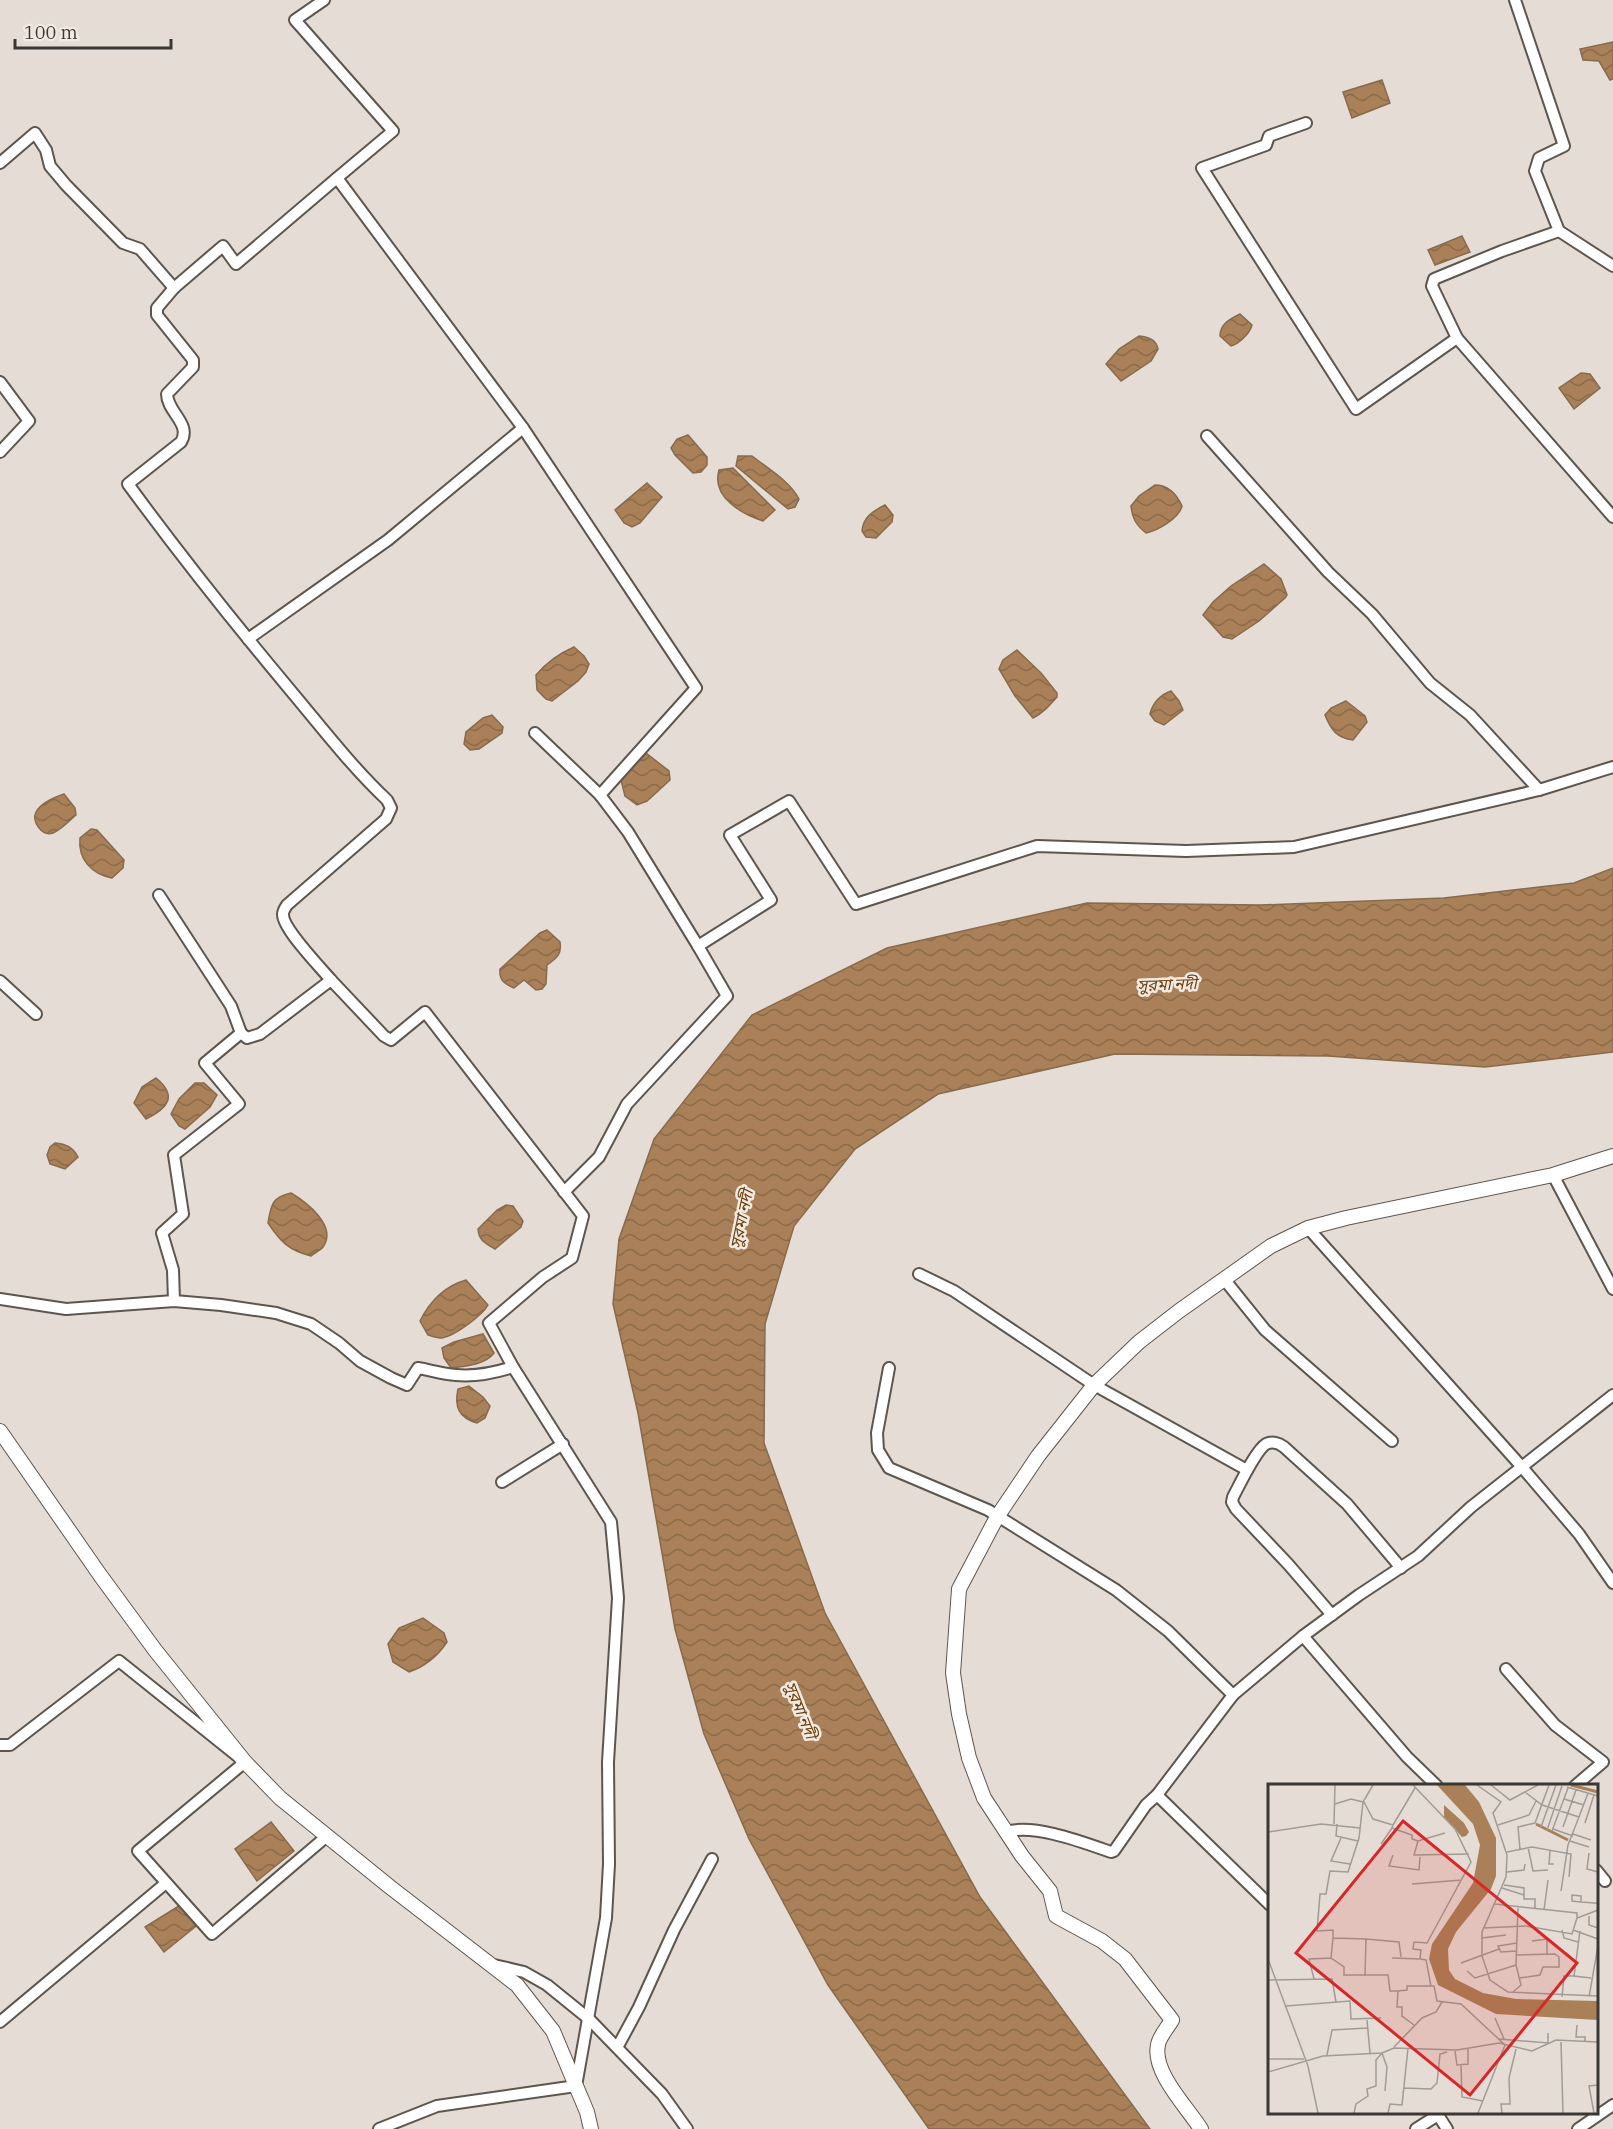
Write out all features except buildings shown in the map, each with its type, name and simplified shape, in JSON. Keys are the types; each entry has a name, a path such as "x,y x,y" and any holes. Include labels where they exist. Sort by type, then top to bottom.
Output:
{"street":[{"path":"324,0 296,20 393,131 236,264 223,246 174,288 157,308 157,315 194,360 193,367 167,394 167,400 185,429 185,436 181,442 128,484 179,553 248,639 350,762 387,800 391,808 386,819 287,905 283,913 291,933 331,980 390,1040 426,1012 583,1216 572,1258 543,1277 489,1323 513,1366 611,1522 618,1598 608,1762 609,1864 606,1918 590,2019 576,2086"},
{"path":"1515,0 1564,146 1539,158 1535,171 1560,231 1613,266"},
{"path":"1306,123 1269,136 1266,145 1202,168 1356,409 1457,338"},
{"path":"0,163 35,133 46,150 50,166 66,185 123,243 140,249 174,288"},
{"path":"337,177 523,428 696,688 600,795"},
{"path":"1560,231 1502,251 1434,279 1432,286 1457,338 1613,517"},
{"path":"0,382 29,421 0,452"},
{"path":"248,639 388,540 523,428"},
{"path":"1207,436 1328,572 1372,614 1430,682 1470,716 1539,790"},
{"path":"535,733 600,795 628,832 727,996 627,1104 599,1157 564,1192"},
{"path":"698,946 771,900 730,835 789,801 856,904 1037,846 1186,852 1294,846 1539,790 1613,767"},
{"path":"159,895 231,1006 241,1033 247,1038 260,1034 331,980"},
{"path":"0,981 36,1014"},
{"path":"174,1301 173,1270 162,1233 183,1214 174,1155 239,1104 205,1062 241,1033"},
{"path":"1201,2129 1168,2083 1157,2060 1158,2043 1172,2020 1125,1959 1102,1941 1056,1916 1050,1891 1022,1856 984,1798 969,1758 953,1673 959,1589 997,1517 1038,1456 1094,1385 1139,1342 1271,1246 1308,1228 1382,1209 1553,1175 1613,1156"},
{"path":"1553,1175 1613,1289"},
{"path":"1308,1228 1521,1466 1579,1534 1613,1583"},
{"path":"919,1274 954,1291 1094,1385 1247,1470"},
{"path":"1224,1279 1265,1330 1392,1441"},
{"path":"0,1299 66,1308 174,1301 276,1313 311,1324 360,1361 406,1384 418,1368 454,1375 474,1375 492,1373 513,1366"},
{"path":"889,1368 878,1433 878,1450 889,1467 988,1510 1116,1590 1168,1631 1233,1695"},
{"path":"1007,1832 1019,1828 1070,1838 1111,1852 1119,1846 1146,1805 1157,1795 1233,1695 1303,1636 1418,1556 1471,1507 1613,1395"},
{"path":"0,1431 99,1575 155,1650 245,1762 280,1798 517,1985 553,2031 587,2112 591,2129"},
{"path":"1332,1615 1236,1509 1233,1497 1263,1446 1268,1443 1279,1443 1284,1446 1347,1504 1401,1568"},
{"path":"502,1482 563,1444"},
{"path":"1303,1636 1407,1757 1436,1784"},
{"path":"0,1745 10,1745 119,1661 245,1762"},
{"path":"1506,1669 1554,1725 1613,1771"},
{"path":"245,1762 138,1851 212,1934 327,1836"},
{"path":"1576,1784 1603,1762"},
{"path":"1157,1795 1268,1904"},
{"path":"618,2046 639,2007 674,1930 712,1859"},
{"path":"1598,1872 1605,1881"},
{"path":"0,2022 166,1883"},
{"path":"494,1965 524,1972 548,1985 590,2019 662,2094 687,2129"},
{"path":"379,2129 437,2106 576,2086"},
{"path":"1578,2129 1613,2105"},
{"path":"1416,2129 1438,2115 1447,2129"}],"water":[{"path":"1613,42 1613,79 1610,80 1599,61 1583,60 1580,49"},
{"path":"1382,80 1390,103 1352,118 1343,92"},
{"path":"1462,236 1470,252 1435,265 1428,250"},
{"path":"1240,314 1252,325 1244,338 1231,346 1220,336 1220,332 1226,322"},
{"path":"1139,336 1151,339 1158,349 1151,361 1121,381 1106,364 1119,349"},
{"path":"1581,373 1590,374 1600,388 1574,409 1559,388"},
{"path":"688,435 707,457 707,465 701,472 693,473 671,448 677,439"},
{"path":"738,456 752,456 784,481 799,499 795,507 788,509 736,466"},
{"path":"733,468 775,510 763,521 738,509 724,496 718,480 719,470"},
{"path":"647,483 662,497 640,523 632,527 624,523 615,510"},
{"path":"1155,485 1172,491 1182,506 1177,515 1168,523 1146,533 1135,521 1131,506 1139,496"},
{"path":"885,505 893,515 892,522 876,538 866,537 862,531 864,522 873,512"},
{"path":"1264,564 1281,579 1287,595 1259,621 1232,639 1223,637 1203,615 1213,602 1231,586"},
{"path":"574,647 589,664 586,672 552,701 546,699 537,690 536,675 553,659"},
{"path":"1017,650 1041,673 1057,693 1057,697 1049,706 1033,718 1015,696 999,669 1003,660"},
{"path":"1171,691 1183,710 1164,725 1155,721 1150,714 1158,700"},
{"path":"1346,701 1365,716 1367,722 1353,740 1335,732 1325,715 1331,708"},
{"path":"492,715 503,727 502,733 479,749 470,750 464,744 466,732 483,718"},
{"path":"646,753 669,771 670,780 647,801 637,805 625,796 621,780"},
{"path":"64,794 75,808 76,815 56,832 45,833 36,824 36,812 45,803"},
{"path":"91,829 97,830 124,860 123,868 112,878 92,869 81,853 80,838"},
{"name":"সুরমা নদী","path":"1613,868 1613,1052 1485,1067 1328,1056 1115,1054 938,1094 855,1149 794,1226 765,1324 764,1443 825,1613 980,1897 1150,2129 929,2129 828,1985 749,1839 704,1734 675,1629 638,1413 613,1304 619,1239 654,1139 752,1015 887,948 1087,903 1261,905 1444,898 1574,883"},
{"path":"547,930 560,942 560,950 554,960 547,965 546,984 542,989 536,990 524,980 514,988 505,983 501,979 500,969 540,933"},
{"path":"156,1078 167,1090 168,1101 165,1106 146,1119 134,1103 142,1087"},
{"path":"195,1083 204,1083 217,1095 210,1107 185,1129 179,1126 171,1114 179,1099"},
{"path":"55,1143 69,1147 78,1157 65,1169 50,1164 47,1155 50,1147"},
{"path":"291,1193 312,1209 326,1231 327,1239 323,1247 311,1256 296,1251 286,1244 268,1223 270,1211 276,1200"},
{"path":"506,1205 513,1206 523,1221 521,1227 495,1249 481,1239 478,1229 497,1210"},
{"path":"466,1280 488,1305 474,1320 453,1334 442,1338 428,1335 420,1321 428,1307 445,1290"},
{"path":"483,1334 494,1353 480,1362 451,1368 444,1358 442,1348 454,1342"},
{"path":"469,1386 490,1406 485,1418 477,1423 466,1418 459,1411 458,1389"},
{"path":"423,1618 444,1633 447,1642 431,1660 409,1672 393,1662 388,1644 399,1628"},
{"path":"271,1822 294,1851 257,1881 235,1849"},
{"path":"182,1904 200,1923 164,1952 145,1927"}]}
